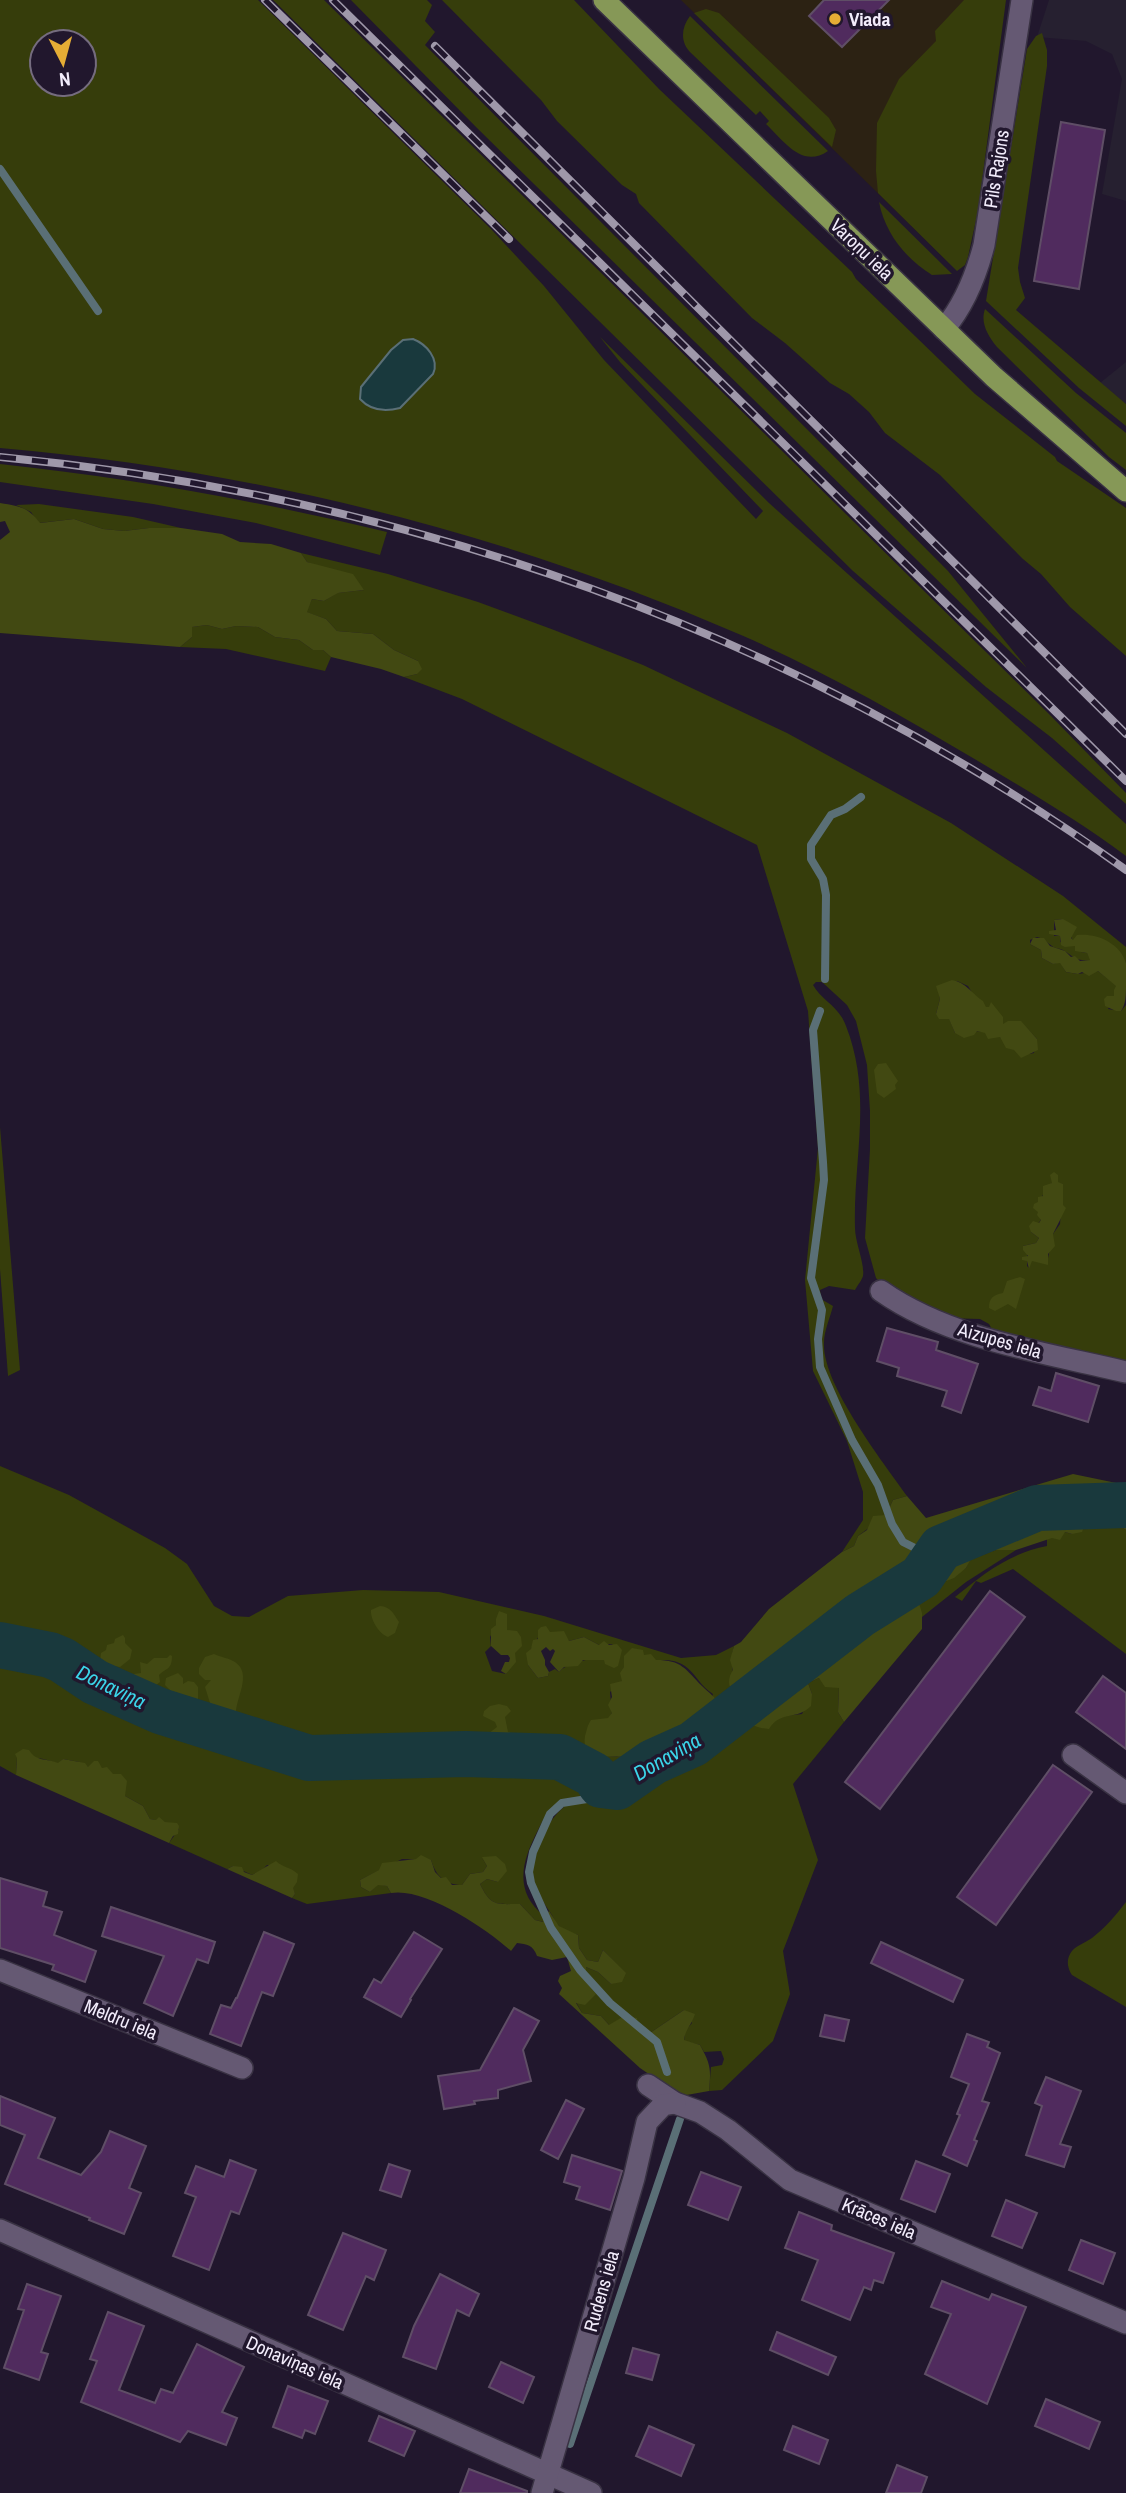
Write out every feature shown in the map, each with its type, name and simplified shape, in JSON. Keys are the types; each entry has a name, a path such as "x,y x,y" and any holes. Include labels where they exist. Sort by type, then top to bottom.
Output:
{"highway":[{"name":"Varoņu iela","path":"604,0 1004,386 1126,491"}],"street":[{"name":"Pils Rajons","path":"944,329 967,296 978,271 1022,0"},
{"name":"Aizupes iela","path":"881,1291 904,1307 976,1335 1126,1372"},
{"path":"1073,1755 1126,1793"},
{"name":"Meldru iela","path":"0,1970 242,2068"},
{"name":"Krāces iela","path":"648,2085 675,2103 700,2112 728,2130 790,2180 1126,2323"},
{"name":"Rudens iela","path":"545,2484 634,2178 647,2122 663,2105 675,2103"},
{"name":"Donaviņas iela","path":"0,2230 545,2484 591,2493"}],"shaded area":[{"path":"681,0 999,0 961,252 949,263"},
{"path":"1049,0 1126,0 1126,201 1102,194 1122,79 1112,54 1086,41 1037,37"},
{"path":"413,339 423,344 433,358 433,374 400,408 378,410 364,403 360,399 361,387 391,350 403,340"},
{"path":"1126,362 1126,404 1100,383"}],"green space":[{"path":"0,0 258,0 491,229 544,286 604,360 756,519 763,511 620,362 600,337 769,503 1126,824 1126,856 1072,818 1016,784 832,679 741,635 652,599 471,537 378,512 190,472 0,448"},
{"path":"273,0 324,0 1051,716 1126,793 1126,804 1052,738 986,687 853,571"},
{"path":"351,0 427,0 432,5 425,21 435,32 425,45 948,571 1027,668 476,127"},
{"path":"442,0 574,0 659,89 852,272 856,279 975,394 1057,461 1126,508 1126,656 1070,607 1041,574 940,475 885,433 869,412 849,394 830,383 752,318 639,203 636,194 622,185 557,121 541,100"},
{"path":"964,0 1006,0 978,211 968,257 965,265 957,271 878,193 877,123 899,79 936,41 935,31"},
{"path":"706,9 719,13 829,118 836,130 832,147 694,13"},
{"path":"690,16 828,151 810,157 794,151 766,124 769,121 760,111 756,115 691,53 683,35"},
{"path":"1042,33 1047,50 1047,66 1018,268 1025,298 1016,310 1126,404 1126,426 1079,388 986,301 1027,49 1036,36"},
{"path":"879,202 952,274 932,275 913,261 891,234"},
{"path":"985,309 1076,393 1126,433 1126,470 1109,457 997,347 986,329"},
{"path":"0,464 195,492 387,532 380,555 256,523 153,504 0,482"},
{"path":"0,503 23,508 40,523 74,519 103,529 124,531 181,528 222,534 240,542 271,544 301,553 307,562 353,574 364,590 338,593 324,601 312,599 307,612 326,619 337,631 373,634 394,650 418,661 422,669 417,674 404,677 331,657 323,650 313,650 299,640 275,637 258,627 192,627 192,637 180,647 0,633 0,540 10,532 5,521 0,522"},
{"path":"39,504 133,517 181,528 124,531 103,529 74,519 39,523 31,512 16,505"},
{"path":"301,553 388,574 478,602 643,665 787,733 951,823 1063,896 1126,947 1126,963 1109,943 1083,935 1073,941 1063,919 1054,920 1054,936 1060,936 1060,942 1087,953 1091,960 1076,958 1037,937 1030,940 1030,944 1041,950 1042,958 1053,964 1060,962 1066,972 1078,974 1098,971 1117,986 1108,1009 1121,1011 1126,1005 1126,1367 993,1331 989,1324 980,1319 944,1318 884,1286 876,1278 865,1238 870,1149 867,1065 856,1021 847,1005 822,982 816,982 813,985 817,991 839,1013 846,1026 859,1077 860,1102 855,1228 863,1276 855,1290 829,1286 820,1290 821,1299 833,1306 824,1338 826,1360 843,1400 856,1422 907,1496 893,1500 886,1515 858,1536 854,1546 842,1552 863,1520 863,1492 847,1441 813,1371 805,1280 818,1148 808,1011 757,845 462,699 404,677 417,674 418,661 394,650 373,634 337,631 326,619 306,612 312,599 324,601 337,593 364,590 329,570 307,562","holes":["957,981 968,986 976,999 986,1008 989,1007 1003,1025 1021,1022 1037,1039 1034,1053 1019,1052 1000,1037 989,1033 955,1033 949,1018 936,1014 940,999 938,990","1052,1183 1063,1184 1060,1224 1053,1234 1048,1258 1031,1261 1029,1268 1023,1246 1036,1243 1039,1238 1031,1232 1041,1220 1041,1200"]},
{"path":"207,625 222,629 236,626 258,627 275,637 299,640 313,650 323,650 331,657 325,671 226,649 180,647 192,637 192,627"},
{"path":"1063,919 1077,927 1071,938 1073,940 1077,935 1100,938 1113,945 1123,956 1126,963 1126,992 1121,1011 1105,1006 1104,999 1114,996 1116,986 1098,971 1089,976 1082,972 1066,972 1060,963 1053,964 1042,958 1041,950 1030,944 1033,938 1044,938 1050,946 1065,951 1071,957 1075,956 1080,961 1090,960 1087,953 1075,951 1075,946 1061,945 1060,936 1049,934 1049,931 1056,930 1054,920"},
{"path":"952,980 965,986 983,1001 986,1007 989,1007 991,1002 1003,1017 1003,1024 1008,1021 1021,1021 1037,1039 1038,1050 1021,1058 1014,1050 1006,1048 1000,1037 988,1039 985,1033 977,1031 964,1038 955,1033 949,1019 939,1019 936,1014 940,999 936,986"},
{"path":"886,1063 898,1081 896,1089 884,1098 877,1093 874,1070 878,1064"},
{"path":"0,1127 20,1370 8,1376 0,1269"},
{"path":"1054,1172 1058,1175 1058,1182 1063,1184 1063,1205 1066,1208 1053,1234 1055,1246 1048,1254 1048,1265 1032,1261 1029,1269 1027,1261 1022,1260 1022,1257 1028,1256 1023,1246 1036,1243 1039,1238 1031,1232 1029,1226 1033,1221 1039,1223 1041,1220 1033,1208 1038,1197 1043,1196 1043,1186 1052,1183 1050,1175"},
{"path":"1020,1277 1025,1279 1016,1309 1008,1304 995,1311 989,1308 992,1298 1003,1293 1007,1281"},
{"path":"0,1466 69,1495 165,1548 187,1564 214,1606 232,1616 249,1617 288,1596 363,1590 439,1592 544,1616 681,1658 716,1655 734,1646 730,1694 736,1703 693,1739 704,1724 713,1694 689,1669 678,1662 655,1660 624,1667 622,1681 610,1692 612,1713 591,1755 623,1757 626,1766 637,1769 620,1783 624,1785 662,1761 705,1742 746,1708 775,1720 802,1714 812,1694 808,1683 819,1678 839,1688 838,1712 844,1722 793,1784 818,1860 783,1951 790,1994 773,2041 722,2090 709,2091 711,2067 722,2065 724,2059 721,2051 704,2052 700,2045 684,2041 685,2031 692,2023 684,2010 650,2033 638,2025 609,2025 601,2016 582,2013 576,2002 586,1982 586,1967 598,1972 611,1984 625,1973 603,1950 598,1962 587,1960 579,1948 578,1935 559,1926 537,1890 533,1875 534,1856 546,1829 564,1807 558,1804 549,1812 538,1830 528,1853 523,1875 528,1896 544,1916 544,1922 535,1920 520,1904 495,1903 488,1897 480,1884 487,1879 498,1882 482,1858 487,1866 483,1872 470,1874 462,1885 442,1878 431,1860 402,1859 360,1880 361,1887 370,1892 378,1884 387,1886 391,1893 307,1904 292,1898 295,1894 281,1866 267,1865 252,1875 233,1866 227,1869 169,1843 179,1829 150,1819 143,1806 125,1796 113,1775 102,1768 88,1767 63,1759 58,1764 27,1757 17,1758 16,1775 0,1766","holes":["496,1625 507,1630 512,1647 512,1663 506,1674 492,1671 485,1652 491,1646 490,1637","554,1632 569,1641 584,1637 599,1645 614,1646 595,1657 567,1666 559,1672 555,1669 549,1672 548,1676 538,1678 528,1665 531,1649 539,1636"]},
{"path":"1073,1474 1126,1485 1126,1530 1116,1523 1103,1526 1093,1520 1086,1521 1082,1532 1065,1532 1060,1540 1052,1538 1016,1550 996,1550 980,1556 973,1555 966,1568 954,1578 941,1583 927,1579 905,1581 882,1590 875,1599 877,1614 888,1618 892,1606 907,1598 919,1603 922,1629 844,1722 838,1712 839,1688 825,1687 819,1678 808,1683 812,1694 811,1706 805,1711 784,1717 769,1729 755,1726 748,1721 746,1708 736,1703 730,1694 732,1690 729,1680 733,1670 730,1660 734,1646 741,1642 769,1609 842,1552 854,1546 858,1536 867,1530 873,1516 886,1515 893,1500 907,1496 926,1518"},
{"path":"1093,1520 1103,1526 1116,1523 1126,1530 1126,1654 1013,1569 981,1583 976,1581 962,1601 955,1597 976,1580 998,1566 1021,1554 1047,1546 1047,1539 1065,1532 1072,1534 1086,1521"},
{"path":"996,1550 1016,1550 966,1582 922,1617 922,1613 892,1606 888,1618 877,1614 875,1599 888,1587 915,1580 941,1583 966,1568 972,1555 980,1556"},
{"path":"380,1606 389,1609 399,1622 395,1633 388,1637 378,1630 372,1618 371,1610"},
{"path":"499,1611 507,1614 507,1630 517,1631 522,1646 515,1653 516,1662 506,1674 501,1671 510,1658 508,1655 501,1655 491,1646 491,1629 496,1625"},
{"path":"546,1626 550,1632 564,1631 569,1641 584,1637 599,1645 604,1641 609,1645 617,1644 622,1650 618,1666 614,1668 605,1664 604,1660 583,1660 578,1666 564,1667 559,1672 550,1662 555,1651 546,1647 541,1651 548,1676 538,1678 528,1665 526,1653 531,1649 533,1640 538,1639 538,1630"},
{"path":"123,1635 125,1643 132,1650 130,1659 120,1667 113,1666 109,1673 114,1674 115,1679 110,1682 101,1678 105,1670 100,1662 101,1653 106,1650 107,1645"},
{"path":"632,1648 643,1650 644,1655 651,1654 656,1660 672,1662 682,1667 720,1706 708,1714 693,1739 654,1754 637,1769 626,1766 623,1757 591,1753 585,1744 591,1720 608,1718 612,1713 608,1705 612,1697 610,1684 622,1681 620,1673 624,1667 624,1656"},
{"path":"214,1654 235,1662 243,1673 236,1714 233,1718 222,1721 208,1714 205,1706 210,1703 205,1687 211,1680 205,1680 199,1674 205,1657"},
{"path":"170,1655 171,1664 159,1675 160,1682 147,1692 148,1708 140,1713 131,1710 130,1694 122,1691 121,1681 141,1673 140,1662 147,1664 154,1658 167,1658"},
{"path":"178,1673 183,1678 183,1684 194,1682 198,1687 198,1700 195,1703 188,1700 181,1703 178,1693 172,1692 165,1685 166,1678"},
{"path":"499,1704 507,1706 511,1711 505,1717 508,1732 516,1734 519,1743 505,1752 481,1750 475,1738 484,1737 497,1727 495,1722 483,1716 484,1711"},
{"path":"23,1749 29,1750 38,1758 58,1763 63,1759 85,1763 88,1767 98,1761 102,1768 107,1767 113,1774 121,1774 127,1781 125,1796 143,1806 150,1819 156,1820 159,1817 165,1822 177,1823 178,1834 173,1836 169,1843 16,1775 15,1754"},
{"path":"421,1855 431,1860 435,1872 441,1878 446,1877 452,1885 462,1885 470,1874 483,1872 487,1866 482,1857 496,1856 505,1864 507,1871 498,1882 487,1879 480,1884 491,1900 500,1904 520,1904 535,1920 543,1922 549,1911 559,1926 578,1935 579,1948 587,1960 598,1962 603,1950 626,1973 622,1982 611,1984 598,1972 586,1967 586,1982 596,1994 585,2005 576,2003 582,2013 601,2016 609,2025 624,2016 637,2018 638,2025 650,2033 684,2010 695,2014 684,2040 700,2045 704,2052 709,2067 709,2091 681,2096 640,2068 559,1994 562,1988 558,1981 560,1976 571,1971 567,1957 552,1960 537,1956 534,1949 517,1943 511,1951 471,1921 437,1903 420,1896 391,1893 387,1886 378,1885 370,1892 361,1887 360,1880 379,1870 382,1863 416,1859"},
{"path":"276,1861 298,1874 292,1898 227,1869 233,1866 242,1867 244,1872 252,1875"},
{"path":"1126,1902 1126,2007 1072,1975 1068,1962 1072,1951 1101,1930"}],"building":[{"path":"824,0 889,0 842,47 809,16"},
{"path":"1061,122 1105,130 1079,289 1034,281"},
{"path":"887,1328 938,1342 936,1350 978,1364 961,1413 942,1406 947,1391 897,1376 899,1368 877,1361"},
{"path":"1056,1373 1099,1386 1088,1422 1033,1405 1039,1387 1051,1391"},
{"path":"990,1591 1025,1617 880,1809 845,1782"},
{"path":"1103,1676 1126,1693 1126,1749 1076,1712"},
{"path":"1053,1765 1092,1792 996,1925 957,1897"},
{"path":"0,1878 47,1892 43,1906 62,1912 54,1935 96,1951 85,1982 52,1970 54,1965 0,1948"},
{"path":"111,1907 215,1942 208,1963 197,1959 173,2016 144,2003 164,1956 102,1936"},
{"path":"264,1932 294,1944 273,1996 262,1992 241,2046 210,2034 221,2005 231,2008 237,1998"},
{"path":"414,1932 442,1949 401,2017 364,1997 374,1979 381,1983"},
{"path":"881,1942 963,1980 953,2002 871,1963"},
{"path":"514,2008 539,2021 523,2050 531,2081 498,2090 498,2098 444,2109 438,2076 480,2070"},
{"path":"825,2015 849,2020 844,2041 820,2036"},
{"path":"967,2034 989,2042 987,2047 1000,2053 982,2101 989,2103 967,2166 943,2155 960,2115 957,2114 969,2084 951,2077"},
{"path":"1046,2077 1081,2091 1060,2144 1071,2147 1064,2167 1026,2155 1042,2106 1035,2103"},
{"path":"0,2096 55,2118 38,2158 81,2175 101,2152 110,2131 146,2146 129,2188 141,2193 124,2234 5,2184 25,2135 0,2125"},
{"path":"566,2100 584,2109 558,2159 541,2150"},
{"path":"572,2155 622,2171 610,2210 576,2199 580,2187 564,2182"},
{"path":"230,2160 256,2170 239,2214 231,2211 209,2270 173,2256 196,2197 185,2193 196,2166 224,2177"},
{"path":"916,2161 950,2174 935,2212 901,2199"},
{"path":"389,2164 410,2171 401,2197 380,2190"},
{"path":"701,2172 741,2187 728,2220 688,2205"},
{"path":"1006,2200 1037,2213 1022,2248 992,2236"},
{"path":"799,2212 832,2225 831,2230 894,2253 883,2283 874,2280 871,2290 864,2287 850,2320 802,2300 818,2260 785,2248"},
{"path":"343,2233 386,2250 374,2280 366,2276 343,2330 308,2315"},
{"path":"1081,2240 1115,2253 1103,2284 1069,2270"},
{"path":"440,2274 479,2294 469,2316 457,2310 436,2369 403,2357 414,2326"},
{"path":"942,2281 989,2300 992,2294 1026,2307 987,2404 925,2374 951,2314 931,2307"},
{"path":"27,2284 61,2296 41,2352 48,2354 39,2380 4,2368 24,2310 18,2309"},
{"path":"108,2312 144,2326 119,2390 155,2403 161,2389 173,2393 197,2344 244,2367 222,2412 237,2418 226,2445 188,2431 180,2442 81,2402 97,2361 90,2359"},
{"path":"777,2332 836,2357 828,2375 770,2350"},
{"path":"633,2348 659,2355 652,2380 626,2373"},
{"path":"501,2362 534,2377 523,2403 489,2387"},
{"path":"288,2386 328,2401 315,2434 305,2430 302,2438 273,2427"},
{"path":"1046,2399 1100,2422 1089,2449 1035,2426"},
{"path":"379,2416 415,2431 404,2456 369,2441"},
{"path":"649,2426 694,2445 681,2476 636,2456"},
{"path":"793,2426 828,2440 819,2464 784,2450"},
{"path":"897,2465 927,2477 921,2493 886,2493"},
{"path":"469,2469 527,2491 527,2493 460,2493"}],"waterway":[{"path":"0,169 98,311"},
{"path":"825,979 826,895 823,879 811,859 811,845 831,815 861,797"},
{"path":"820,1011 813,1030 824,1180 811,1278 822,1310 818,1339 820,1367 852,1440 878,1485 892,1524 903,1542 917,1549 931,1562"},
{"name":"Donaviņa","path":"0,1645 50,1655 95,1682 160,1711 309,1758 466,1754 560,1757 594,1775 601,1785 617,1787 653,1762 693,1744 860,1615 921,1577 941,1548 1037,1508 1126,1505"},
{"path":"601,1785 587,1799 562,1803 550,1814 533,1852 529,1872 531,1883 551,1928 580,1970 610,2003 657,2042 667,2072"},
{"path":"570,2444 680,2119"}],"railway":[{"path":"265,0 509,239"},
{"path":"333,0 1126,781"},
{"path":"435,46 1126,734"},
{"path":"0,457 152,476 301,504 448,542 591,589 731,645 867,710 998,785 1126,870"}],"place":[{"name":"Viada","path":"835,19"}]}
